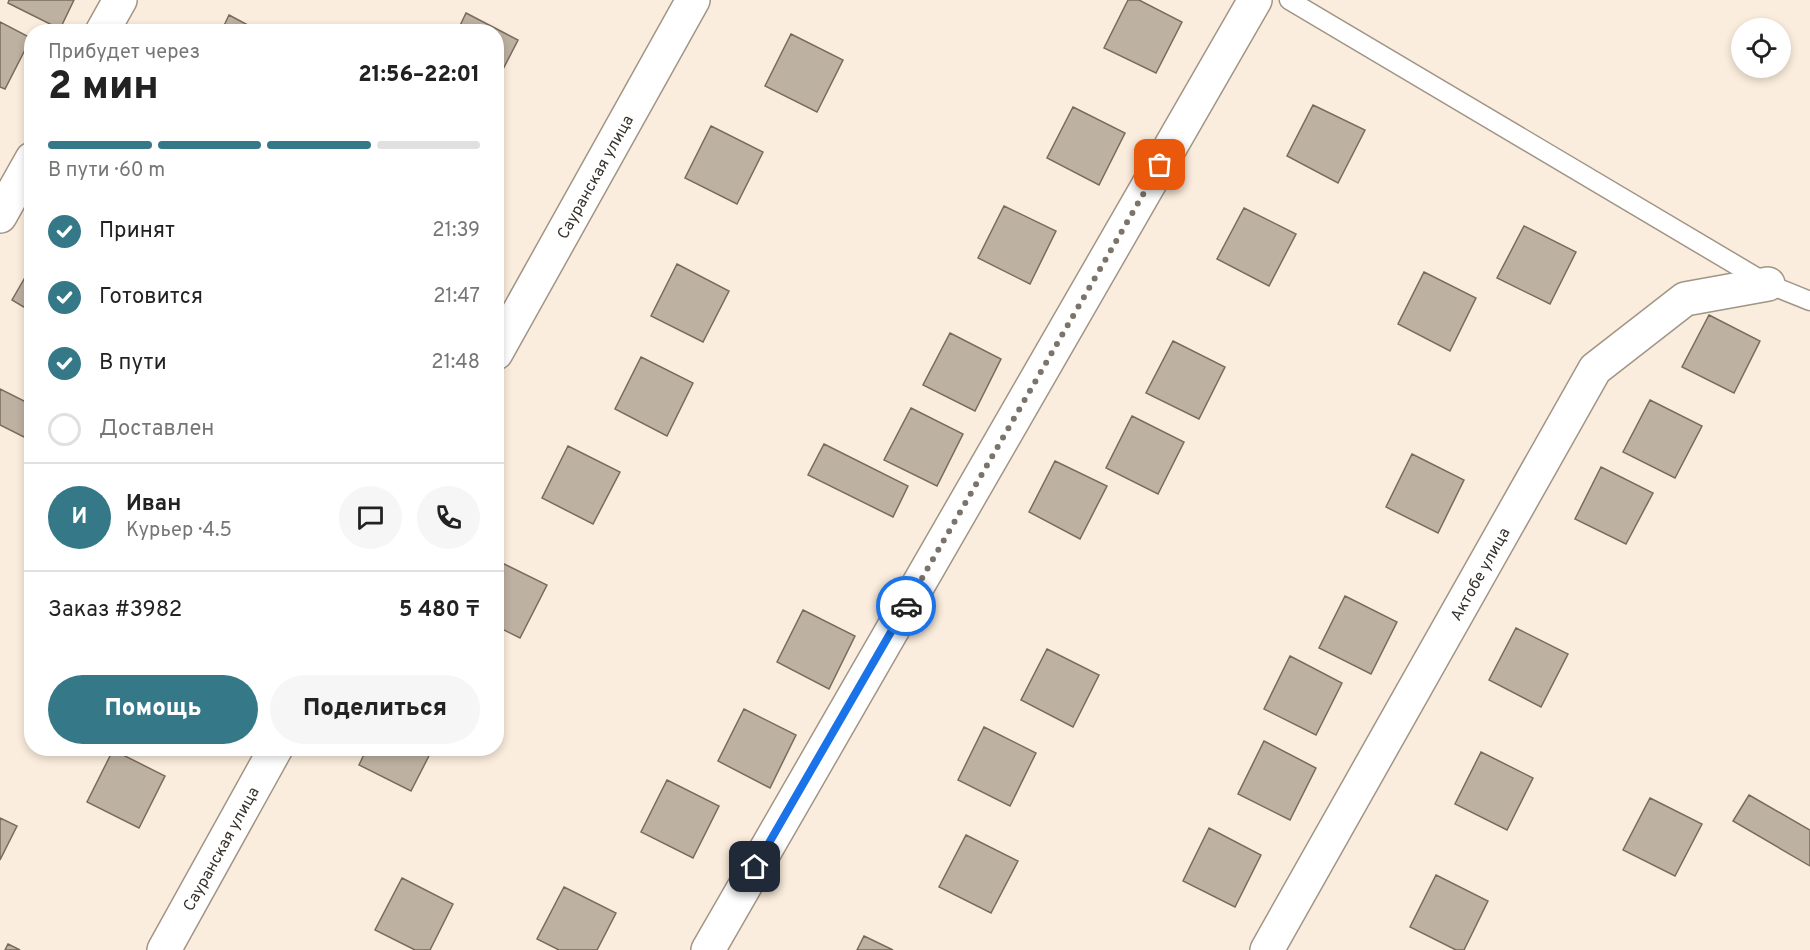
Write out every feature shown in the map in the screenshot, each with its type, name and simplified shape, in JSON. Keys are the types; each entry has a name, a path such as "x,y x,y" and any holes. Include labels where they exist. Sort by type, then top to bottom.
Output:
{"street":[{"path":"106,24 120,0"},
{"name":"Сауранская улица","path":"504,339 693,0"},
{"path":"708,950 1256,0"},
{"path":"0,216 24,173"},
{"name":"Актобе улица","path":"1267,950 1595,369 1685,299 1768,284"},
{"name":"Сауранская улица","path":"164,950 272,756"}],"lane":[{"path":"1289,0 1768,284 1810,301"}],"building":[{"path":"9,0 74,0 62,24 50,24 8,3"},
{"path":"1128,0 1139,0 1182,22 1156,73 1104,48"},
{"path":"466,13 487,24 461,24"},
{"path":"229,15 246,24 225,24"},
{"path":"0,22 24,34 24,52 5,89 0,87"},
{"path":"504,33 518,40 504,67"},
{"path":"791,34 843,60 817,112 765,86"},
{"path":"1313,105 1365,130 1338,183 1287,156"},
{"path":"1073,107 1125,133 1099,185 1047,158"},
{"path":"711,126 763,152 737,204 685,178"},
{"path":"1004,206 1056,231 1030,284 978,258"},
{"path":"1244,208 1296,234 1269,286 1217,259"},
{"path":"1524,226 1576,252 1550,304 1497,278"},
{"path":"677,264 729,291 703,342 651,316"},
{"path":"1424,272 1476,298 1450,351 1398,324"},
{"path":"24,279 24,307 12,300"},
{"path":"1709,315 1760,341 1734,393 1682,367"},
{"path":"950,333 1001,359 975,411 923,385"},
{"path":"1173,341 1225,367 1199,419 1146,393"},
{"path":"641,357 693,383 667,436 615,409"},
{"path":"0,389 24,401 24,437 0,425"},
{"path":"1650,400 1702,426 1675,478 1623,452"},
{"path":"911,408 963,434 937,486 884,460"},
{"path":"1132,416 1184,442 1158,494 1106,468"},
{"path":"824,444 908,486 893,517 808,475"},
{"path":"568,446 620,472 593,524 542,498"},
{"path":"1412,454 1464,480 1438,533 1386,507"},
{"path":"1055,461 1107,486 1080,539 1029,512"},
{"path":"1601,467 1653,493 1626,544 1575,519"},
{"path":"504,564 547,585 520,638 504,630"},
{"path":"1345,596 1397,622 1371,674 1319,648"},
{"path":"803,610 855,636 829,689 777,662"},
{"path":"1516,628 1568,654 1541,707 1489,680"},
{"path":"1047,649 1099,675 1073,727 1021,700"},
{"path":"1290,656 1342,683 1316,735 1264,709"},
{"path":"744,709 796,735 770,788 718,761"},
{"path":"984,727 1036,753 1010,806 958,780"},
{"path":"1264,741 1316,768 1290,820 1238,794"},
{"path":"1481,752 1533,778 1507,830 1455,804"},
{"path":"110,756 125,756 165,776 139,828 87,802"},
{"path":"363,756 429,756 411,791 359,765"},
{"path":"667,780 719,806 693,858 641,832"},
{"path":"1749,795 1810,830 1810,866 1733,821"},
{"path":"1650,798 1702,824 1675,876 1623,850"},
{"path":"0,818 17,826 0,860"},
{"path":"1209,828 1261,855 1235,907 1183,881"},
{"path":"966,835 1018,861 991,913 939,887"},
{"path":"1436,875 1488,901 1464,950 1456,950 1410,927"},
{"path":"402,878 453,904 430,950 415,950 375,930"},
{"path":"564,887 616,913 597,950 559,950 537,939"},
{"path":"864,936 893,950 857,950"},
{"path":"8,944 20,950 5,950"}],"way so far":[{"path":"906,606 1160,165"}],"route":[{"path":"755,867 906,606"}]}
